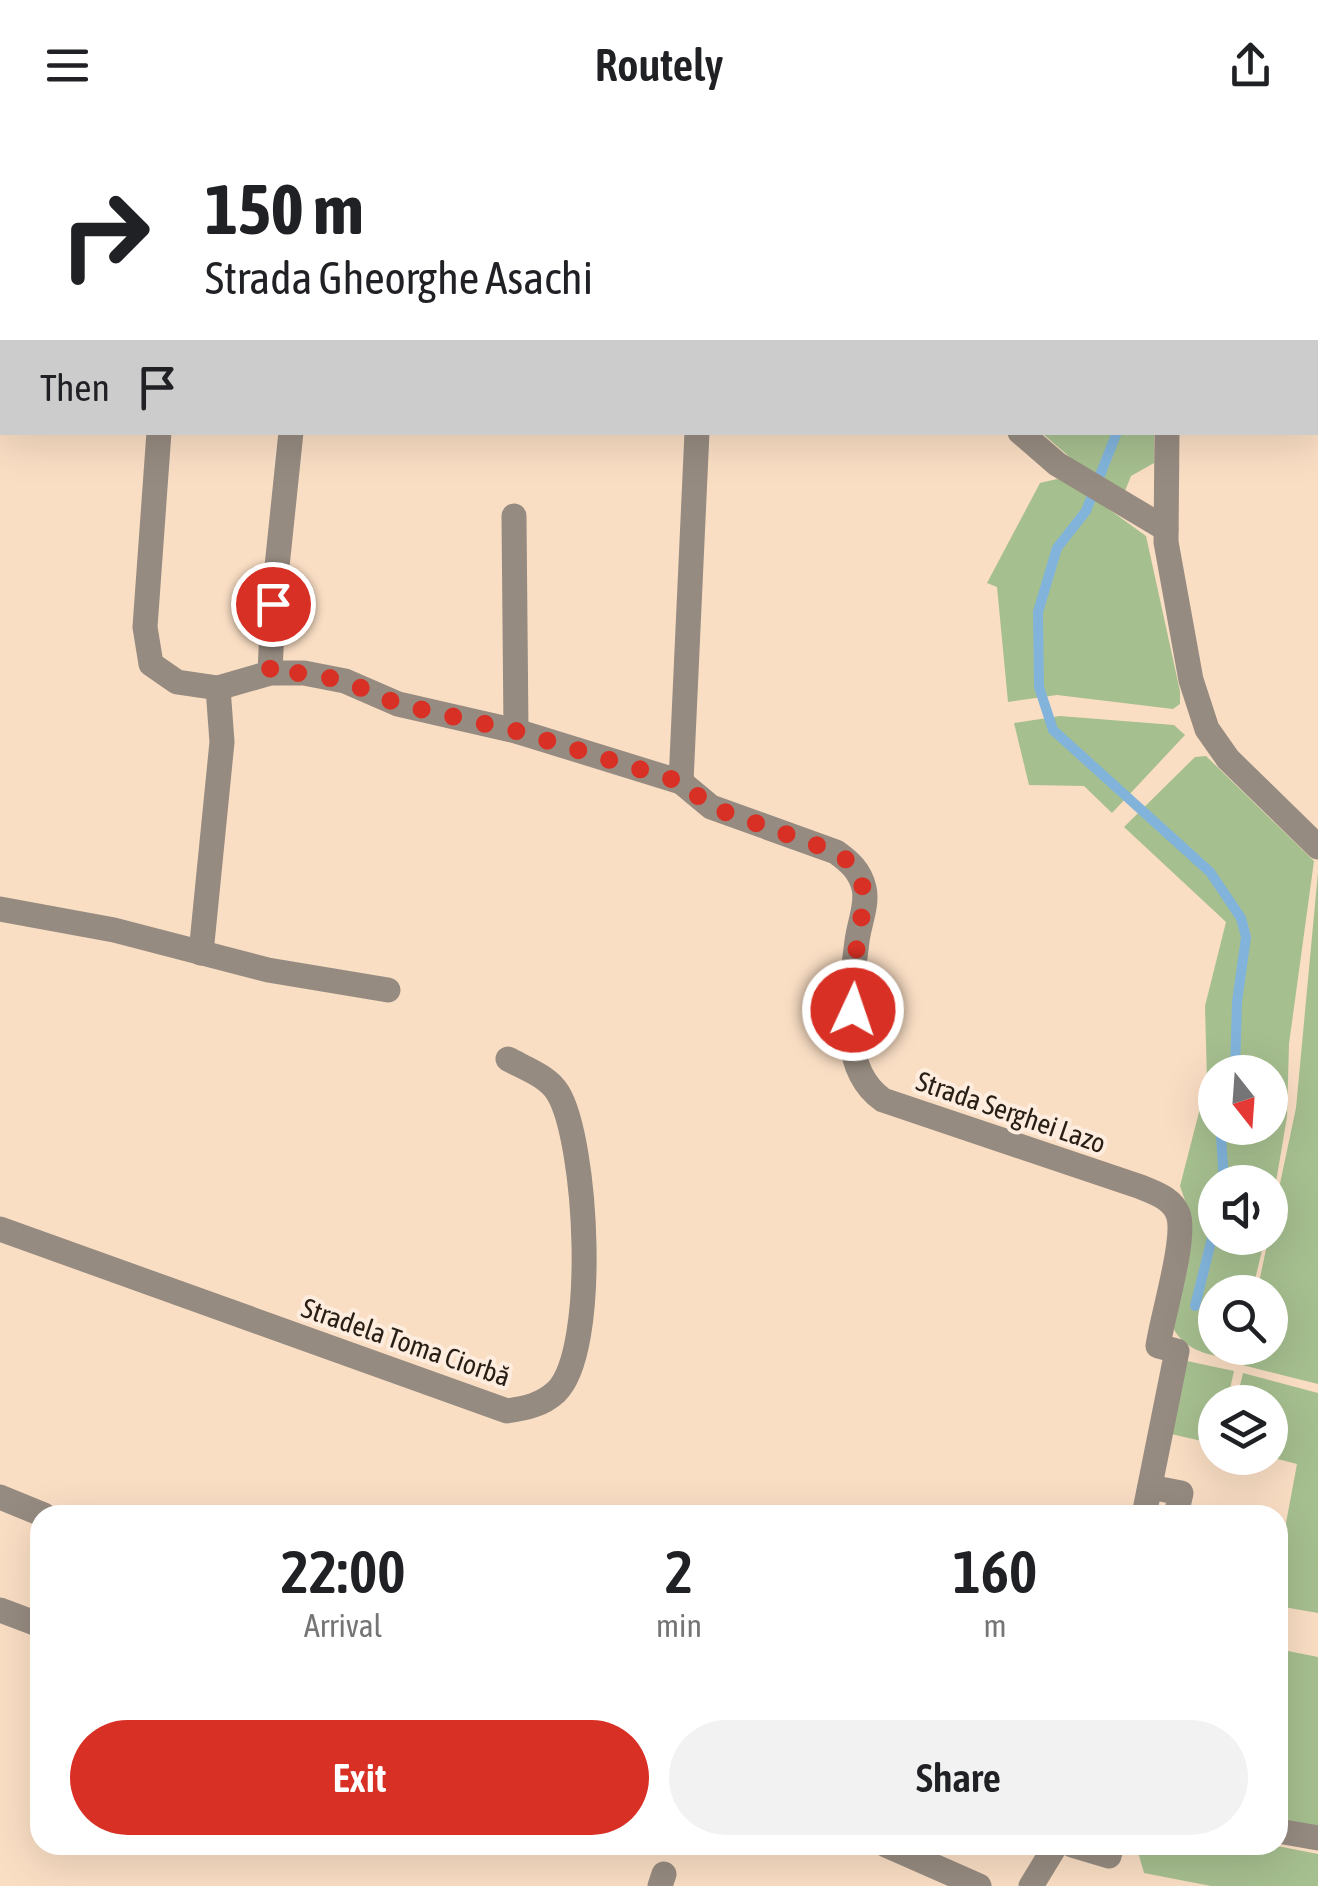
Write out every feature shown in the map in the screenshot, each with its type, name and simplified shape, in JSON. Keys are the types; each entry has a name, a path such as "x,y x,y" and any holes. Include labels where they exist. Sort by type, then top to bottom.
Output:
{"street":[{"path":"159,435 145,626 152,664 177,682 218,688 222,742 201,953"},
{"path":"270,673 291,435"},
{"path":"681,782 697,435"},
{"path":"1024,435 1076,475 1166,530"},
{"path":"1167,435 1166,530 1191,680 1207,729 1228,759 1318,846"},
{"path":"514,516 516,731"},
{"name":"Strada Serghei Lazo","path":"218,688 270,673 304,673 345,681 398,704 516,731 681,782 711,807 836,852 852,864 866,894 857,940 851,1046 861,1082 872,1092 996,1141 1141,1187 1168,1200 1176,1209 1178,1239 1168,1348 1146,1505"},
{"path":"0,909 114,930 268,970 388,990"},
{"name":"Stradela Toma Ciorbă","path":"0,1229 508,1412 535,1406 558,1390 579,1335 586,1266 582,1198 567,1116 557,1090 508,1059"},
{"path":"1150,1486 1181,1493 1178,1505"},
{"path":"0,1497 30,1509"},
{"path":"0,1610 30,1622"},
{"path":"1288,1832 1318,1838"},
{"path":"909,1855 979,1886"},
{"path":"1031,1886 1050,1855"}],"green space":[{"path":"1044,435 1154,435 1154,463 1131,476 1125,491 1080,466"},
{"path":"1057,479 1074,484 1146,536 1180,691 1180,704 1173,709 1057,695 1008,702 997,587 987,583 1040,483"},
{"path":"1060,716 1174,725 1185,735 1112,813 1084,786 1029,785 1014,723"},
{"path":"1206,756 1314,861 1289,1044 1288,1080 1288,1055 1206,1055 1205,1006 1226,922 1124,827 1195,757"},
{"path":"1318,872 1318,1384 1242,1365 1288,1365 1288,1275 1261,1275 1265,1255 1288,1255 1288,1165 1284,1165 1296,1108"},
{"path":"1198,1116 1198,1145 1282,1145 1279,1165 1198,1165 1198,1255 1261,1255 1256,1275 1198,1275 1198,1350 1181,1338 1169,1320 1189,1212 1180,1186"},
{"path":"1187,1361 1234,1371 1231,1385 1198,1385 1198,1440 1171,1434"},
{"path":"1243,1373 1288,1385 1240,1385"},
{"path":"1288,1385 1318,1393 1318,1613 1288,1608 1288,1512 1297,1464 1288,1462"},
{"path":"1288,1651 1318,1657 1318,1827 1288,1821"},
{"path":"1288,1848 1318,1854 1318,1886 1211,1886 1144,1873 1139,1855 1288,1855"}],"waterway":[{"path":"1116,435 1086,511 1057,548 1038,612 1039,687 1053,730 1210,872 1241,918 1246,937 1237,1002 1235,1055"},
{"path":"1222,1145 1223,1165"},
{"path":"1195,1306 1208,1255"}],"route":[{"path":"273,604 270,673 304,673 345,681 398,704 516,731 681,782 711,807 836,852 852,864 866,894 857,940 853,1010"}]}
